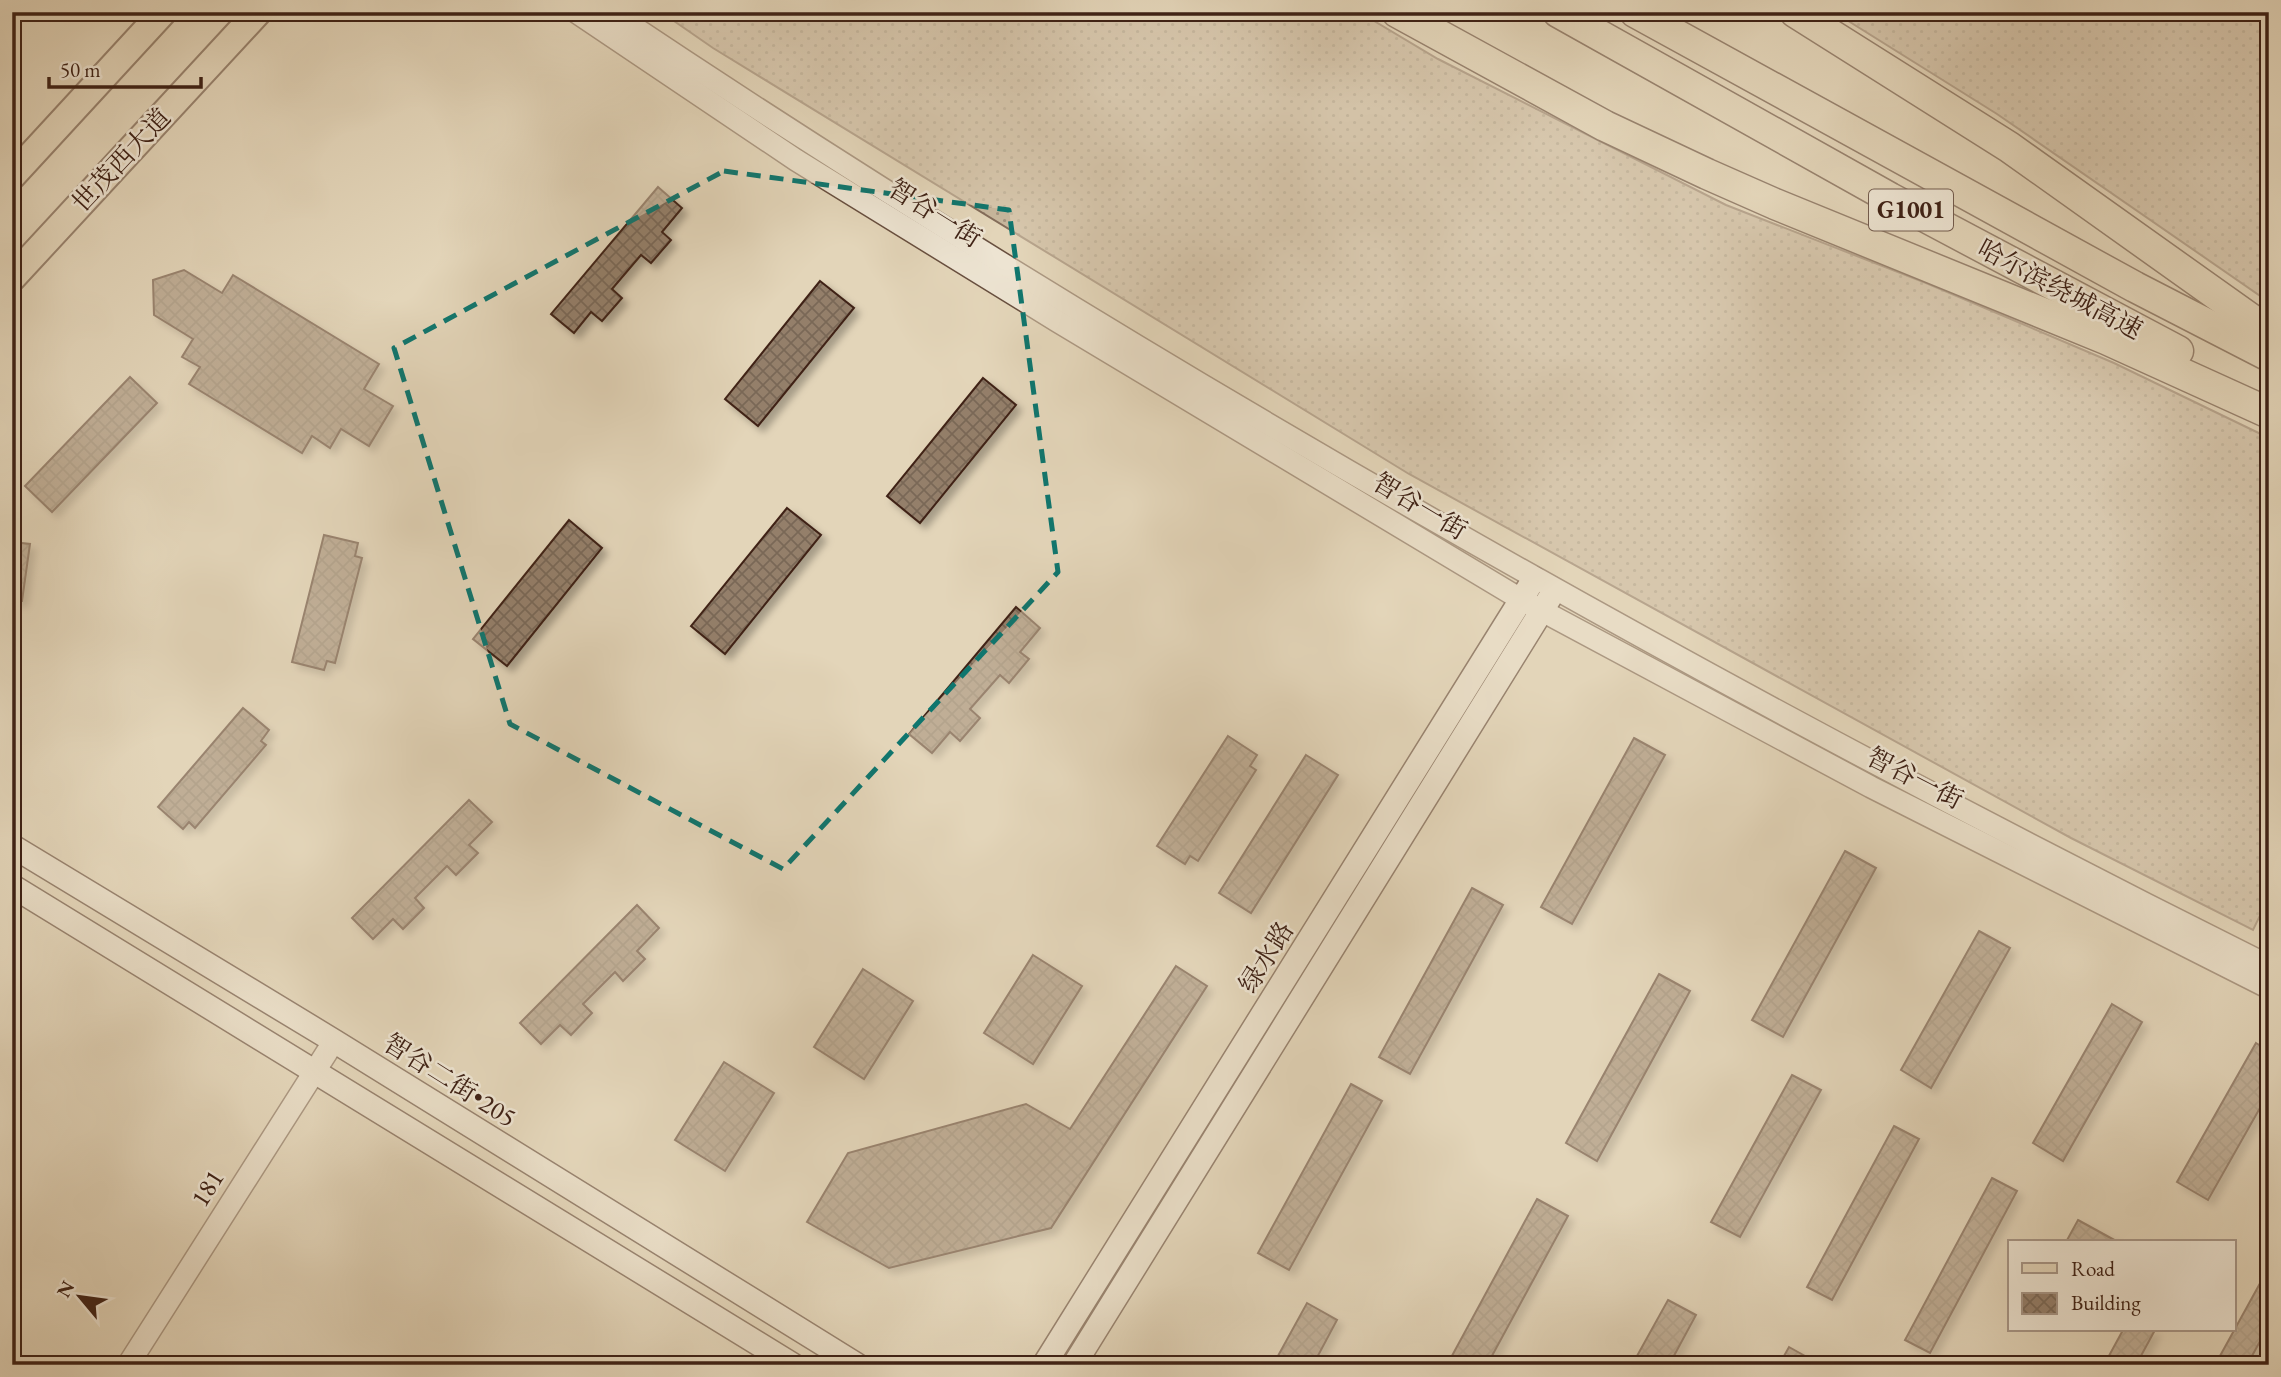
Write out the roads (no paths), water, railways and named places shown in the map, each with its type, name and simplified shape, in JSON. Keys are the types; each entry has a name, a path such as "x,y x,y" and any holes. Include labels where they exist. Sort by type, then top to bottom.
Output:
{"highway":[{"path":"1397,12 1605,126 1707,174 2106,339 2269,413"},
{"name":"哈尔滨绕城高速","path":"1558,12 1890,198 2269,400"},
{"name":"哈尔滨绕城高速","path":"1635,12 2135,287 2269,356"},
{"path":"1795,12 2020,154 2269,332"}],"main road":[{"path":"12,176 163,12"},
{"name":"世茂西大道","path":"12,278 258,12"},
{"name":"绿水路","path":"1044,1365 1538,595"},
{"name":"绿水路","path":"1074,1365 1538,595"},
{"name":"智谷二街•205","path":"12,846 334,1041 857,1365"},
{"path":"12,886 793,1365"}],"street":[{"name":"智谷一街","path":"576,12 796,160 1057,321 1871,787 2269,988"},
{"name":"智谷一街","path":"611,12 749,105 1538,595 2269,966"},
{"name":"181","path":"128,1365 334,1041"}]}
